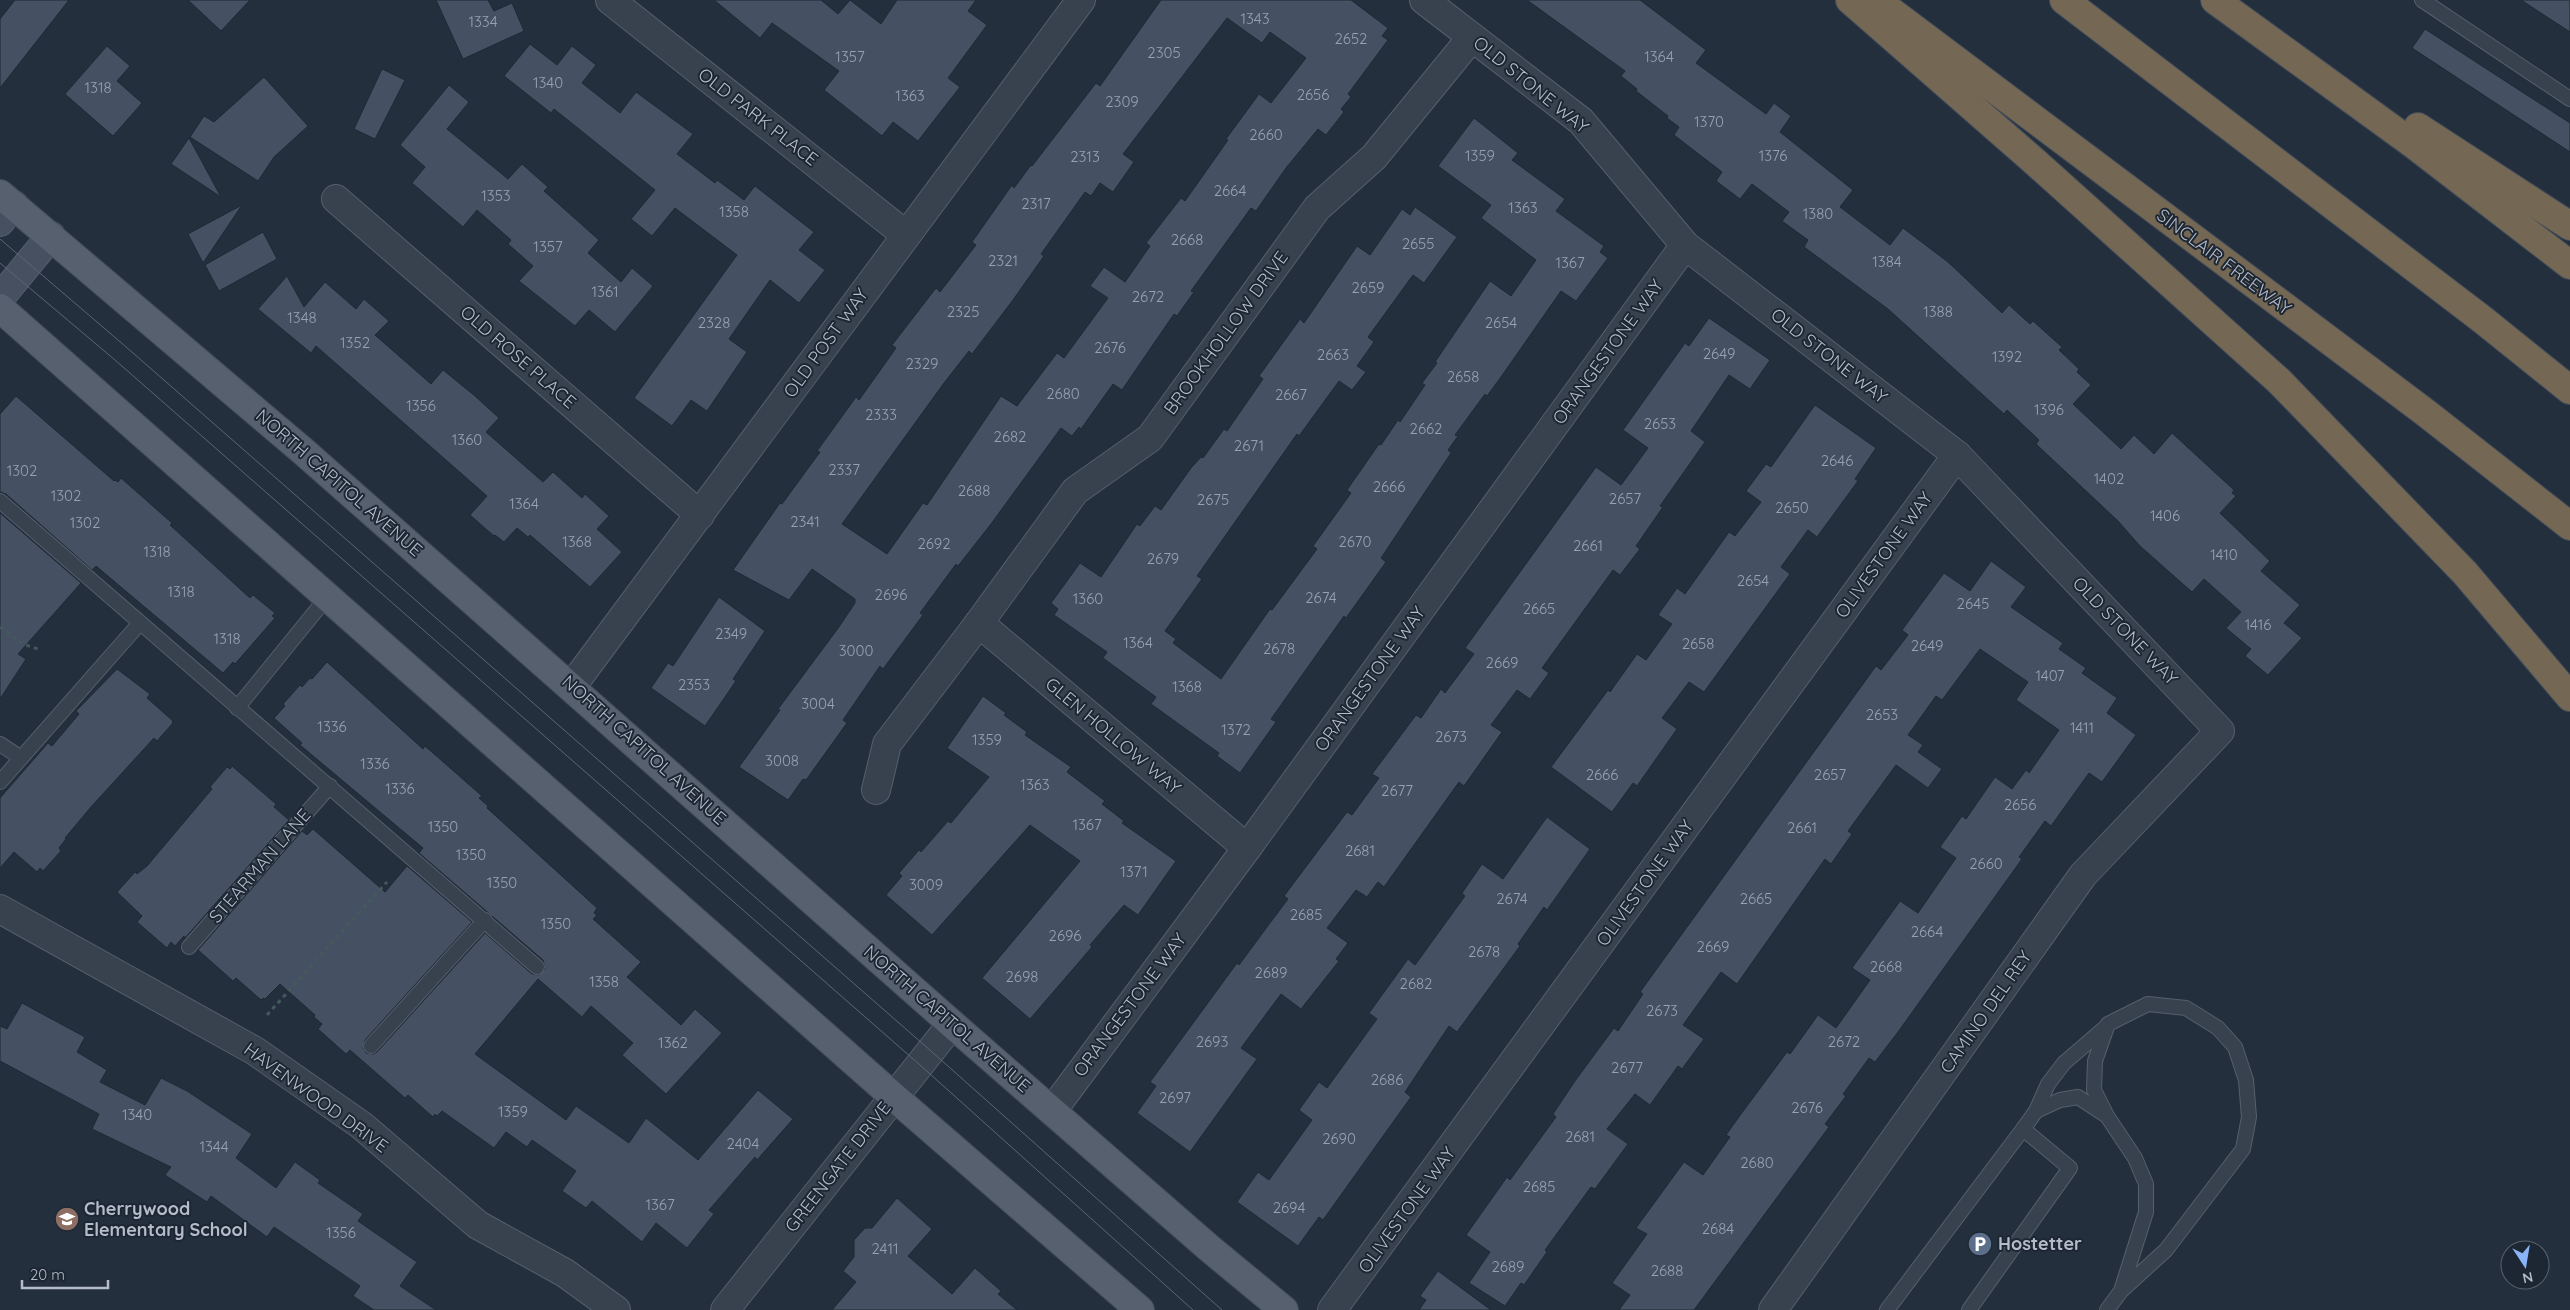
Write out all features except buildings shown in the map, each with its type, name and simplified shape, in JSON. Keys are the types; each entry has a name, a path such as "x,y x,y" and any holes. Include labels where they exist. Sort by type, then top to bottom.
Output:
{"highway":[{"path":"1850,0 2034,161 2279,381 2465,572 2570,697"},
{"name":"SINCLAIR FREEWAY","path":"1876,0 2426,413 2570,526"},
{"path":"2064,0 2483,320 2570,390"},
{"path":"2215,0 2406,138 2570,265"},
{"path":"2224,0 2570,226"}],"main road":[{"name":"NORTH CAPITOL AVENUE","path":"5,207 51,236 572,686 952,1024 1216,1254 1284,1310"},
{"path":"0,308 894,1096 1140,1310"}],"street":[{"name":"OLD PARK PLACE","path":"610,0 906,235"},
{"name":"OLD POST WAY","path":"572,686 1081,0"},
{"name":"OLD STONE WAY","path":"1424,0 1581,121 1686,246 1957,455 2220,731"},
{"name":"BROOKHOLLOW DRIVE","path":"876,790 887,744 979,623 1075,491 1150,438 1317,208 1374,157 1472,37"},
{"name":"OLD ROSE PLACE","path":"336,199 700,515"},
{"path":"0,298 51,236"},
{"name":"ORANGESTONE WAY","path":"1052,1111 1247,848 1686,246"},
{"name":"OLIVESTONE WAY","path":"1332,1310 1957,455"},
{"name":"GLEN HOLLOW WAY","path":"979,623 1247,848"},
{"name":"CAMINO DEL REY","path":"1773,1310 2083,875 2220,731"},
{"name":"HAVENWOOD DRIVE","path":"0,909 255,1051 361,1125 478,1226 564,1273 616,1310"},
{"name":"GREENGATE DRIVE","path":"725,1310 952,1024"}],"lane":[{"path":"2422,0 2570,99"},
{"path":"0,501 537,967"},
{"path":"237,708 328,596"},
{"path":"0,782 140,623"},
{"path":"0,744 21,758"},
{"name":"STEARMAN LANE","path":"190,947 330,786"},
{"path":"371,1046 485,920"},
{"path":"1887,1310 2036,1111 2048,1084 2064,1062 2108,1024 2148,1004 2186,1008 2218,1028 2235,1047 2246,1080 2249,1117 2242,1149 2166,1250 2121,1291 2107,1310"},
{"path":"2108,1024 2095,1061 2094,1090 2107,1116 2135,1158 2146,1184 2146,1212 2121,1291"},
{"path":"2036,1111 2060,1100 2078,1097 2107,1116"},
{"path":"1969,1310 2070,1168 2023,1129"}],"path":[{"path":"0,627 23,644 38,649"},
{"path":"267,1015 387,882"}],"tram line":[{"path":"0,239 125,346 931,1051 1222,1310"},
{"path":"0,263 115,360 920,1065 1193,1310"}],"place":[{"name":"Cherrywood Elementary School","path":"67,1219"},
{"name":"Hostetter","path":"1980,1244"}]}
